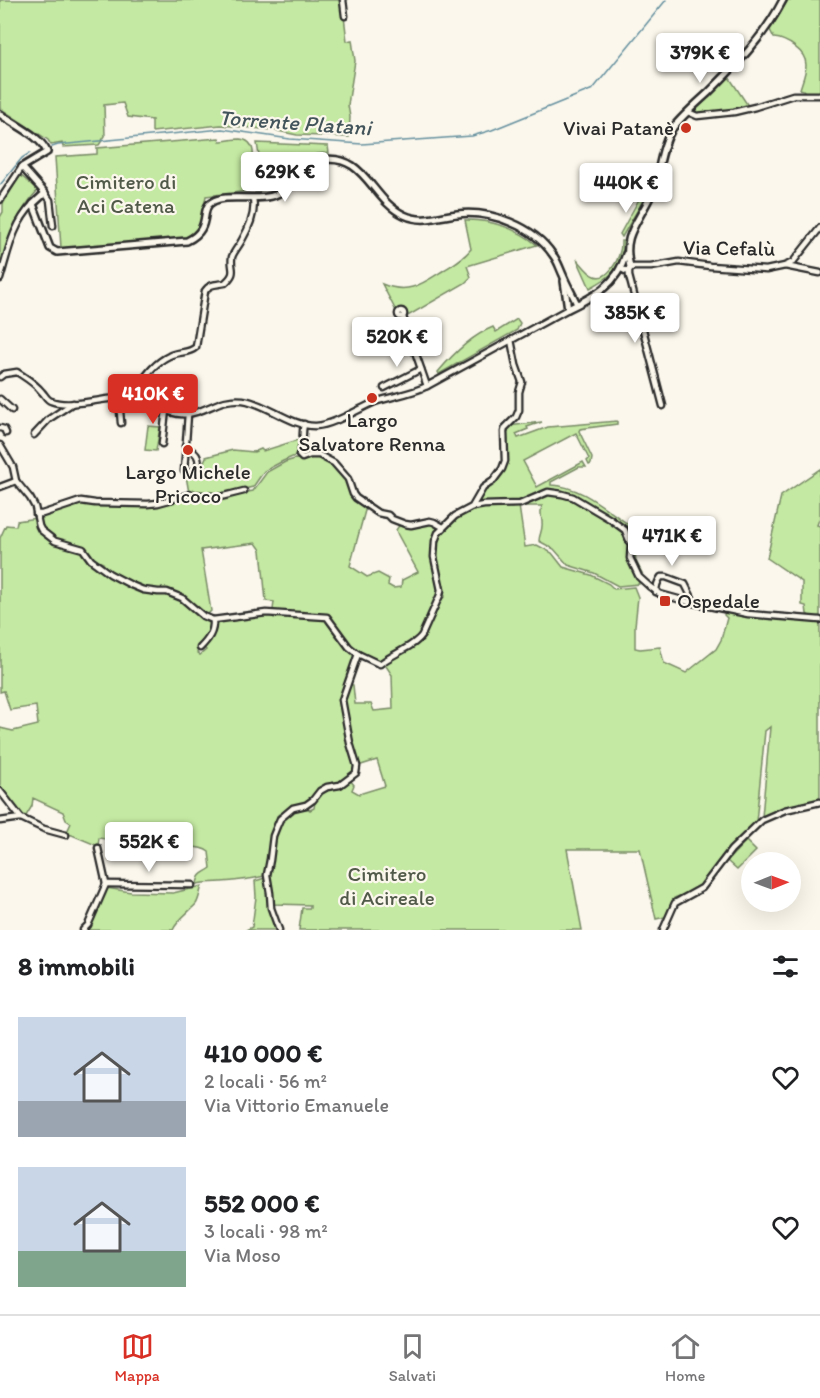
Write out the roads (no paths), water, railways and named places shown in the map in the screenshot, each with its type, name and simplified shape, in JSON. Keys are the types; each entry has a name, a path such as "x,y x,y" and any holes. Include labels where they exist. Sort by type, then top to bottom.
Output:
{"street":[{"path":"343,0 345,16"},
{"path":"663,406 627,268 629,234 653,189 673,128 744,57 772,20 783,0"},
{"path":"688,112 697,116 734,112 794,95 820,94"},
{"path":"0,114 39,140 47,152 22,167 0,200"},
{"path":"33,204 50,248 57,252 187,241 200,232 210,202 219,199 253,199 276,195 282,192 299,171 311,163 338,160 358,169 389,206 410,217 426,220 459,214 490,215 504,219 535,236 554,256 577,304"},
{"path":"22,167 50,200 53,226"},
{"path":"0,279 13,234 27,210 45,193"},
{"path":"129,398 155,364 169,356 193,350 196,347 205,291 208,286 225,283 231,277 233,254 250,223 253,199"},
{"path":"785,266 793,262 820,228"},
{"name":"Via Cefalù","path":"627,268 679,262 766,270 785,266 820,273"},
{"path":"0,377 17,372 36,385 51,401 73,404 129,398 180,414 188,414 223,401 243,400 304,424 318,426 377,402 428,386 589,299 627,268"},
{"path":"562,274 568,309"},
{"path":"402,317 428,386"},
{"path":"472,507 483,488 493,481 502,469 505,462 503,447 505,428 516,417 519,410 522,379 516,365 511,340"},
{"path":"384,388 421,369"},
{"path":"0,399 12,410"},
{"path":"119,399 121,423"},
{"path":"34,435 49,419 73,404"},
{"path":"162,444 166,410"},
{"path":"185,446 196,453 199,458 197,469 189,473 184,471 185,446 188,414"},
{"path":"304,424 303,445 299,455 302,458 319,455 334,463 348,479 356,498 378,513 388,515 405,524 432,522 443,527"},
{"path":"0,428 6,433"},
{"path":"0,445 13,468 16,481 30,498 41,530 55,540 82,549 91,560 110,574 143,590 167,592 182,598 203,616 213,620 266,613 327,617 348,647 380,664 418,641 440,596 441,590 434,556 435,541 443,527 455,516 472,507 520,504 548,492 573,497 626,530 631,545 630,558 639,577 656,592 666,597 748,614 820,620"},
{"path":"0,487 16,481"},
{"path":"36,514 81,501 148,504 190,494 220,496 244,491"},
{"path":"656,592 660,578 666,577 685,584 694,602"},
{"path":"200,648 209,638 213,620"},
{"path":"279,930 271,908 267,875 273,836 280,819 293,808 306,805 320,791 340,785 357,771 342,700 358,654"},
{"path":"0,790 21,818 66,836"},
{"path":"663,930 675,903 702,888 731,850 762,820 784,810 820,802"},
{"path":"0,821 21,818"},
{"path":"83,930 88,925 106,884 98,848"},
{"path":"106,884 192,885"}],"waterway":[{"name":"Torrente Platani","path":"52,147 222,129 290,139 362,144 472,136 593,89 666,0"},
{"name":"Torrente Platani","path":"0,185 22,158 30,153"}],"place":[{"name":"Vivai Patanè","path":"686,128"},
{"name":"Largo Salvatore Renna","path":"372,398"},
{"name":"Largo Michele Pricoco","path":"188,450"},
{"name":"Ospedale","path":"665,601"}],"park label":[{"name":"Cimitero di Aci Catena","path":"126,194"},
{"name":"Cimitero di Acireale","path":"387,886"}]}
